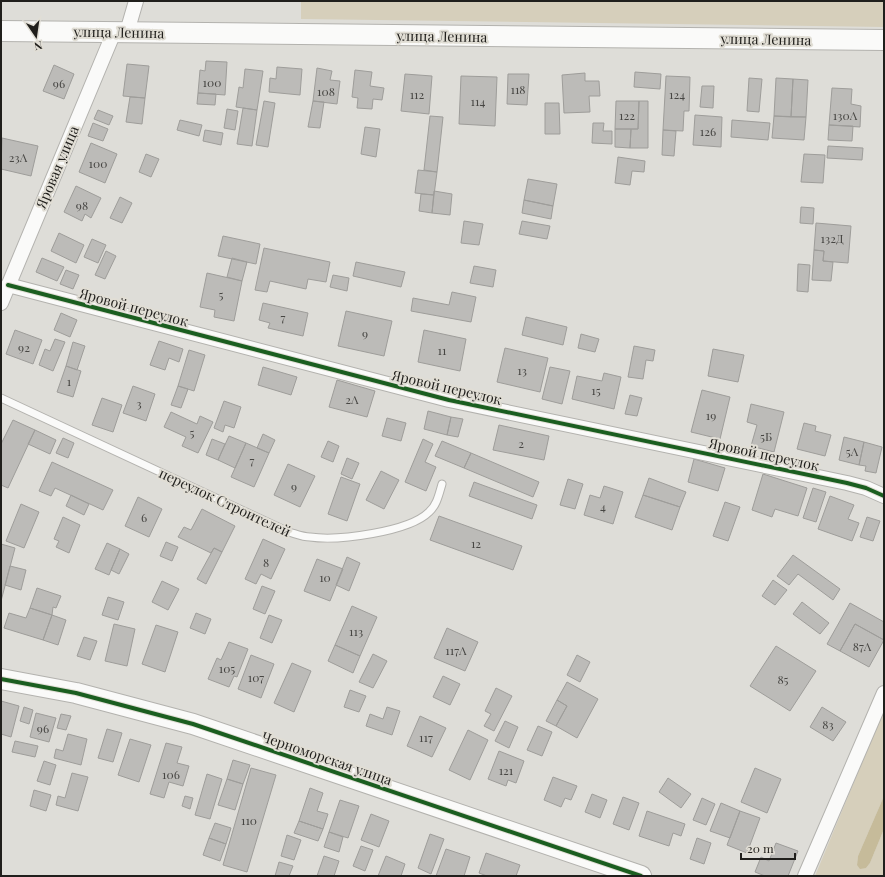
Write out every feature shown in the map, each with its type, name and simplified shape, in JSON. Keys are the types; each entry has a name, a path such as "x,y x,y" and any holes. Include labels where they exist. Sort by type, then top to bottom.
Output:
{"main road":[{"name":"улица Ленина","path":"1,31 884,40"},
{"name":"Черноморская улица","path":"1,679 76,693 193,724 642,876"}],"street":[{"name":"Яровая улица","path":"1,303 120,32 136,1"},
{"name":"Яровой переулок","path":"8,286 450,400 847,483 866,488 884,496"},
{"path":"805,876 884,693"}],"lane":[{"name":"переулок Строителей","path":"1,398 300,536 312,538 340,537 375,533 400,527 416,521 429,513 435,505 442,484"}],"shaded area":[{"path":"301,1 884,1 884,27 301,19"},
{"path":"884,710 884,796 858,856 857,865 866,868 870,863 884,829 884,876 815,876"},
{"path":"884,796 884,829 870,863 866,868 860,869 857,865 858,856"}],"building":[{"path":"206,61 227,62 225,95 198,93 200,70 205,71"},
{"path":"127,64 149,66 145,98 123,96"},
{"path":"54,65 74,74 64,99 43,91"},
{"path":"277,67 302,69 300,95 269,92 270,78 276,79"},
{"path":"317,68 332,71 330,80 340,81 337,104 313,101"},
{"path":"245,69 263,71 257,110 236,107 239,87 243,88"},
{"path":"355,70 372,72 370,86 384,88 382,100 373,99 372,109 357,108 358,98 352,97"},
{"path":"635,72 661,74 660,89 634,87"},
{"path":"585,73 585,81 599,81 600,96 589,96 590,112 564,113 562,75"},
{"path":"405,74 432,76 429,114 401,111"},
{"path":"508,74 529,74 527,105 507,104"},
{"path":"461,76 497,77 495,126 459,124"},
{"path":"666,76 690,77 689,111 684,111 683,131 663,130"},
{"path":"749,78 762,79 759,112 747,111"},
{"path":"776,78 793,79 791,117 774,116"},
{"path":"793,79 808,80 806,117 791,117"},
{"path":"702,86 714,86 713,108 700,107"},
{"path":"832,88 852,89 851,104 861,106 860,127 829,125"},
{"path":"198,93 216,94 215,105 197,104"},
{"path":"130,97 145,98 142,124 126,122"},
{"path":"264,101 275,103 268,147 256,145"},
{"path":"313,101 324,102 320,128 308,127"},
{"path":"616,101 639,101 638,129 615,129"},
{"path":"639,101 648,101 648,148 630,148 631,129 638,129"},
{"path":"545,103 559,103 560,134 545,134"},
{"path":"243,108 257,110 252,146 237,144"},
{"path":"227,109 238,111 235,130 224,128"},
{"path":"98,110 113,116 109,125 94,119"},
{"path":"695,115 722,117 721,147 693,145"},
{"path":"430,116 443,117 437,172 424,170"},
{"path":"774,116 806,117 804,140 772,138"},
{"path":"180,120 202,125 199,136 177,130"},
{"path":"732,120 770,123 768,140 731,137"},
{"path":"93,123 108,129 103,141 88,136"},
{"path":"593,123 604,123 603,131 612,131 612,144 592,143"},
{"path":"829,125 853,126 852,141 828,140"},
{"path":"365,127 380,129 376,157 361,154"},
{"path":"615,129 631,129 630,148 615,147"},
{"path":"205,130 223,133 221,145 203,141"},
{"path":"663,130 676,131 674,156 662,155"},
{"path":"2,138 38,146 31,176 1,169"},
{"path":"91,143 117,154 105,183 79,172"},
{"path":"828,146 863,148 862,160 827,158"},
{"path":"146,154 159,159 151,177 139,172"},
{"path":"804,154 825,155 823,183 801,182"},
{"path":"618,157 645,161 644,172 632,171 630,185 615,183"},
{"path":"418,170 437,172 434,195 415,193"},
{"path":"528,179 557,184 553,206 524,200"},
{"path":"76,186 101,198 91,218 85,214 82,221 64,212"},
{"path":"434,191 452,194 450,215 432,213"},
{"path":"421,194 434,195 432,213 419,211"},
{"path":"120,197 132,203 122,223 110,218"},
{"path":"524,200 553,206 551,219 522,213"},
{"path":"801,207 814,208 813,224 800,223"},
{"path":"464,221 483,224 479,245 461,243"},
{"path":"522,221 550,226 547,239 519,234"},
{"path":"816,223 851,226 848,263 823,261 824,251 814,250"},
{"path":"59,233 84,245 76,263 51,251"},
{"path":"223,236 260,244 256,264 218,256"},
{"path":"92,239 106,245 98,263 84,257"},
{"path":"264,248 330,262 326,282 308,279 306,289 270,281 267,292 255,290"},
{"path":"814,250 824,251 823,261 833,262 831,281 812,280"},
{"path":"106,251 116,256 105,279 95,275"},
{"path":"42,258 64,267 57,281 36,272"},
{"path":"232,258 247,262 242,281 227,277"},
{"path":"356,262 405,272 401,287 353,276"},
{"path":"798,264 810,265 808,292 797,291"},
{"path":"474,266 496,270 493,287 470,283"},
{"path":"66,270 79,275 73,289 60,284"},
{"path":"207,273 242,281 234,321 214,317 215,310 200,307"},
{"path":"333,275 349,278 347,291 330,287"},
{"path":"452,292 476,297 471,322 411,311 413,298 449,305"},
{"path":"263,303 308,313 303,336 268,328 270,323 259,320"},
{"path":"346,311 392,321 384,356 338,346"},
{"path":"61,313 77,320 70,337 54,330"},
{"path":"526,317 567,327 563,345 522,335"},
{"path":"15,330 42,340 33,364 6,354"},
{"path":"424,330 466,339 460,371 418,362"},
{"path":"581,334 599,339 595,352 578,348"},
{"path":"55,339 65,342 53,371 39,365 45,349 50,351"},
{"path":"159,341 183,349 179,362 169,358 165,370 150,365"},
{"path":"73,342 85,346 77,370 66,366"},
{"path":"634,346 655,350 653,361 646,360 643,379 628,377"},
{"path":"505,348 548,358 540,392 497,382"},
{"path":"713,349 744,355 738,382 708,376"},
{"path":"189,350 205,355 194,391 178,386"},
{"path":"66,366 81,371 73,397 57,392"},
{"path":"263,367 297,377 291,395 258,385"},
{"path":"550,367 570,371 562,404 542,399"},
{"path":"604,373 621,377 614,409 572,399 577,376 602,381"},
{"path":"337,380 375,391 367,417 329,407"},
{"path":"133,386 155,394 146,421 123,413"},
{"path":"178,386 188,389 181,408 171,405"},
{"path":"702,390 730,397 720,439 691,432"},
{"path":"630,395 642,398 637,416 625,414"},
{"path":"102,398 122,405 113,432 92,425"},
{"path":"224,401 241,407 234,428 225,425 223,432 214,428"},
{"path":"751,404 784,412 774,452 751,446 757,425 747,422"},
{"path":"428,411 451,417 447,435 424,429"},
{"path":"171,412 197,424 200,416 213,422 198,453 182,446 186,437 164,427"},
{"path":"451,417 463,419 458,437 447,435"},
{"path":"387,418 406,423 401,441 382,436"},
{"path":"13,420 35,430 8,488 1,485 1,444"},
{"path":"804,423 816,426 815,431 831,435 825,456 797,449"},
{"path":"499,425 549,436 544,460 493,450"},
{"path":"35,430 56,440 50,454 28,444"},
{"path":"263,434 275,440 269,453 257,448"},
{"path":"229,436 246,443 235,468 218,460"},
{"path":"844,437 864,442 859,465 839,460"},
{"path":"63,438 74,443 68,458 56,453"},
{"path":"212,439 225,444 218,460 206,455"},
{"path":"423,439 433,444 425,462 436,467 426,491 405,482"},
{"path":"328,441 339,446 333,462 321,457"},
{"path":"442,441 471,453 464,468 435,456"},
{"path":"864,442 882,447 876,473 865,471 866,466 859,465"},
{"path":"246,443 269,453 254,487 231,477"},
{"path":"471,453 539,482 533,497 464,468"},
{"path":"347,458 359,463 352,479 341,474"},
{"path":"694,459 725,468 718,491 688,482"},
{"path":"52,462 113,490 103,510 55,488 51,496 39,491"},
{"path":"288,464 315,476 300,507 274,495"},
{"path":"381,471 399,480 384,509 366,500"},
{"path":"763,474 807,488 798,516 775,509 772,517 752,510"},
{"path":"341,477 360,484 347,521 328,514"},
{"path":"649,478 686,492 680,507 643,495"},
{"path":"568,479 583,484 575,509 560,505"},
{"path":"474,482 537,505 532,519 469,496"},
{"path":"604,486 623,492 613,524 584,515 590,495 600,498"},
{"path":"813,488 826,492 816,522 803,518"},
{"path":"71,495 89,504 84,515 66,506"},
{"path":"643,495 680,507 672,530 635,517"},
{"path":"830,496 854,505 848,519 859,523 852,541 818,529"},
{"path":"138,497 162,509 149,537 125,526"},
{"path":"725,502 740,507 728,541 713,536"},
{"path":"21,504 39,512 24,548 6,541"},
{"path":"202,509 235,526 222,552 214,548 211,553 178,537 184,527 191,530"},
{"path":"439,516 522,546 513,570 430,540"},
{"path":"63,517 80,525 69,553 56,547 59,541 54,539"},
{"path":"867,517 880,521 873,541 860,537"},
{"path":"263,539 285,549 271,579 261,574 256,584 245,579"},
{"path":"166,542 178,547 172,561 160,556"},
{"path":"107,543 120,549 109,575 95,569"},
{"path":"1,544 15,548 1,601"},
{"path":"214,548 222,552 206,584 197,579"},
{"path":"120,549 129,554 119,574 111,570"},
{"path":"793,555 840,589 833,600 798,574 789,585 777,576"},
{"path":"347,557 360,563 349,591 336,585"},
{"path":"317,559 343,569 330,601 304,591"},
{"path":"10,566 26,570 21,590 5,585"},
{"path":"773,580 787,590 775,605 762,596"},
{"path":"162,581 179,589 168,610 152,602"},
{"path":"262,586 275,591 265,614 253,609"},
{"path":"37,588 61,596 56,608 53,607 52,615 30,608"},
{"path":"108,597 124,602 118,620 102,615"},
{"path":"802,602 829,623 820,634 793,614"},
{"path":"850,603 884,622 884,640 855,624 840,651 827,644"},
{"path":"352,606 377,617 360,656 335,645"},
{"path":"30,608 52,615 43,640 4,628 9,613 26,618"},
{"path":"196,613 211,619 205,634 190,628"},
{"path":"52,615 66,620 58,645 43,640"},
{"path":"269,615 282,620 272,643 260,638"},
{"path":"114,624 135,629 127,666 105,661"},
{"path":"855,624 884,640 869,667 840,651"},
{"path":"156,625 178,632 165,672 142,664"},
{"path":"447,628 478,642 465,671 434,658"},
{"path":"84,637 97,641 90,660 77,656"},
{"path":"229,642 248,649 237,677 234,676 229,687 208,679 217,658 221,660"},
{"path":"335,645 360,656 353,673 328,661"},
{"path":"776,646 816,671 790,711 750,686"},
{"path":"373,654 387,661 373,688 359,682"},
{"path":"251,655 274,664 261,698 238,689"},
{"path":"577,655 590,662 580,682 567,675"},
{"path":"292,663 311,671 294,712 274,703"},
{"path":"443,676 460,684 450,705 433,697"},
{"path":"567,682 598,699 577,738 556,726 567,706 557,700"},
{"path":"496,688 512,696 494,731 484,726 491,714 485,711"},
{"path":"350,690 366,696 359,712 344,707"},
{"path":"557,700 567,706 556,726 546,721"},
{"path":"1,701 19,706 11,737 1,734"},
{"path":"24,707 33,710 29,724 20,721"},
{"path":"387,707 400,711 392,735 366,726 370,714 383,719"},
{"path":"822,707 846,722 833,741 810,727"},
{"path":"36,713 56,718 49,742 30,737"},
{"path":"61,714 71,716 66,730 57,728"},
{"path":"420,716 446,728 432,757 407,746"},
{"path":"505,721 518,727 509,748 495,741"},
{"path":"538,726 552,732 542,756 527,750"},
{"path":"107,729 122,733 113,762 98,758"},
{"path":"468,730 488,740 470,780 449,770"},
{"path":"68,734 87,739 81,765 54,758 56,749 63,751"},
{"path":"130,739 151,745 139,782 118,775"},
{"path":"15,741 38,746 35,757 12,752"},
{"path":"166,743 182,747 177,763 189,766 183,786 169,782 164,798 150,794"},
{"path":"499,751 524,761 516,783 508,780 506,786 488,779"},
{"path":"233,760 250,765 243,784 227,779"},
{"path":"44,761 56,765 50,785 37,781"},
{"path":"251,768 276,775 247,872 223,865"},
{"path":"755,768 781,779 767,813 741,802"},
{"path":"72,773 88,777 78,811 56,805 58,796 65,798"},
{"path":"207,774 222,779 210,819 195,815"},
{"path":"553,777 577,786 571,800 565,798 561,807 544,800"},
{"path":"668,778 691,794 681,808 659,792"},
{"path":"227,779 243,784 235,810 218,805"},
{"path":"310,788 323,793 317,811 328,814 323,829 299,821"},
{"path":"34,790 51,795 46,811 30,806"},
{"path":"592,794 607,800 600,818 585,812"},
{"path":"185,796 193,798 190,809 182,806"},
{"path":"623,797 639,803 629,830 613,824"},
{"path":"702,798 715,804 706,825 693,820"},
{"path":"340,800 359,806 348,838 329,832"},
{"path":"721,803 740,811 730,838 710,831"},
{"path":"647,811 685,824 681,836 673,833 669,846 639,836"},
{"path":"740,811 760,818 747,853 727,845"},
{"path":"371,814 389,821 379,847 361,840"},
{"path":"299,821 323,829 318,841 294,833"},
{"path":"215,823 231,828 226,844 209,838"},
{"path":"329,832 343,837 339,852 324,847"},
{"path":"430,834 444,839 431,874 418,868"},
{"path":"287,835 301,840 294,860 281,856"},
{"path":"209,838 226,844 220,861 203,855"},
{"path":"697,838 711,843 704,864 690,859"},
{"path":"776,843 798,851 788,876 765,876 755,872 761,857 769,861"},
{"path":"361,846 373,850 365,871 353,866"},
{"path":"446,849 470,857 464,876 436,876"},
{"path":"486,853 520,865 516,876 487,876 479,873"},
{"path":"324,856 339,861 334,876 317,876"},
{"path":"386,856 405,864 401,876 378,876"},
{"path":"279,862 293,866 289,876 275,876"}],"cycle path":[{"path":"8,285 449,400 847,483 866,488 884,496"},
{"path":"1,679 76,693 193,724 641,876"}]}
